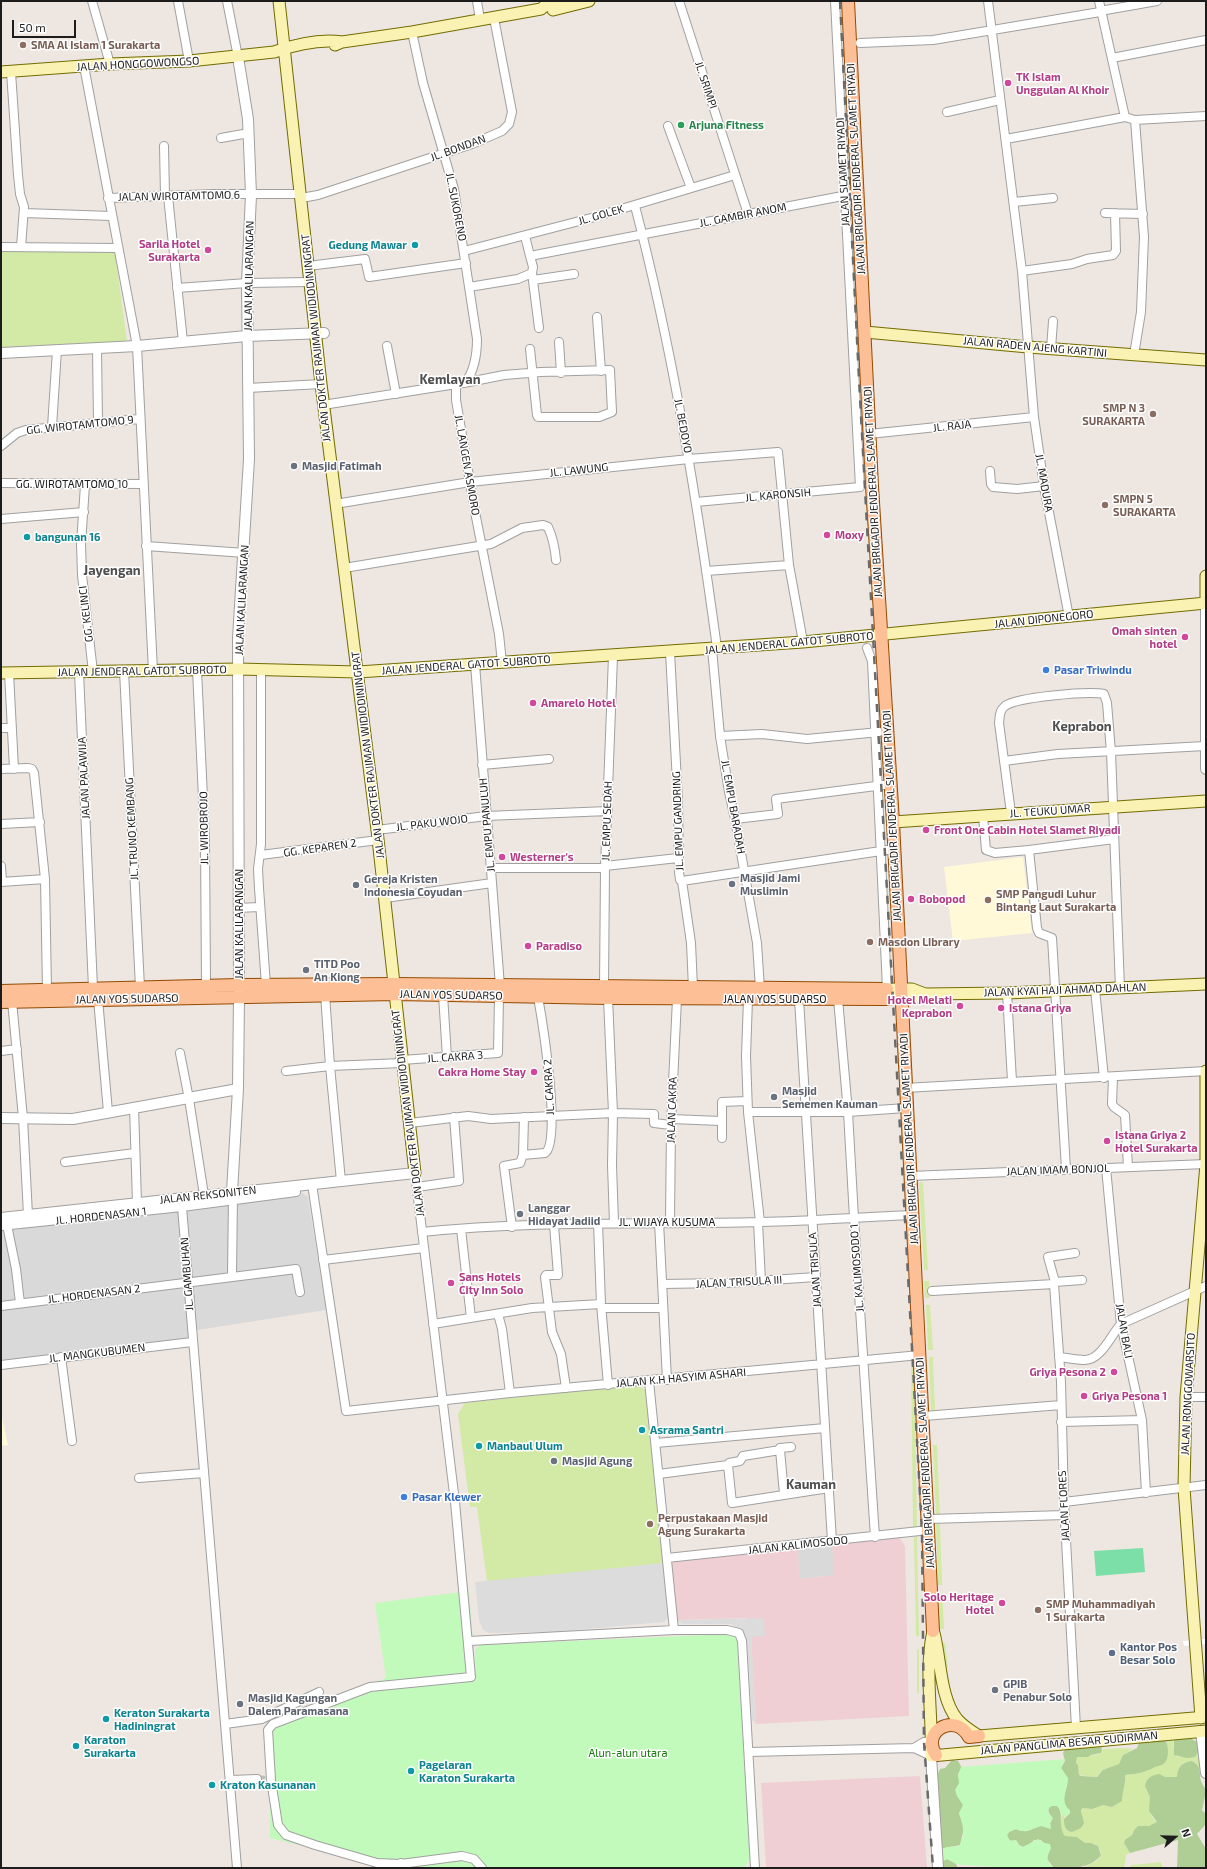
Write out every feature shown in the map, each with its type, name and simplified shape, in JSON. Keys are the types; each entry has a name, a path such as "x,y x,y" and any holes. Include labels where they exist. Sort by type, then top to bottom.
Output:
{"main road":[{"name":"JALAN DOKTER RAJIMAN WIDIODININGRAT","path":"279,1 281,51 310,282 320,334 323,405 378,835 415,1173"},
{"name":"JALAN HONGGOWONGSO","path":"6,72 110,64 189,62 332,46 342,42 494,18 540,9 547,4 589,1"},
{"name":"JALAN BRIGADIR JENDERAL SLAMET RIYADI","path":"848,1 865,332 861,379 869,434 888,731 902,994 906,1108 924,1416 933,1631 929,1655 932,1741"},
{"name":"JALAN RADEN AJENG KARTINI","path":"865,332 1051,349 1206,360"},
{"path":"1206,576 1206,602"},
{"name":"JALAN DIPONEGORO","path":"882,635 1206,602"},
{"name":"JALAN JENDERAL GATOT SUBROTO","path":"5,673 238,669 358,672 715,649 882,635"},
{"name":"JL. TEUKU UMAR","path":"893,822 1112,806 1206,801"},
{"name":"JALAN KYAI HAJI AHMAD DAHLAN","path":"902,994 912,989 925,994 1007,993 1206,984"},
{"name":"JALAN YOS SUDARSO","path":"1,991 47,990 95,994 140,987 206,985 239,990 266,985 500,991 606,991 693,988 902,994"},
{"name":"JALAN YOS SUDARSO","path":"7,1002 95,994 239,990 325,994 394,989 443,995 500,991 538,997 606,991 677,999 838,999 887,994"},
{"name":"JALAN RONGGOWARSITO","path":"1203,1717 1184,1488 1186,1397 1201,1287 1206,1164 1206,1071"},
{"name":"JALAN BRIGADIR JENDERAL SLAMET RIYADI","path":"933,1631 938,1649 946,1699 957,1719 964,1726 979,1736"},
{"path":"930,1699 946,1699"},
{"name":"JALAN PANGLIMA BESAR SUDIRMAN","path":"979,1736 1203,1717"},
{"path":"934,1755 932,1741 936,1732 949,1724 963,1729 969,1737 979,1736"},
{"name":"JALAN PANGLIMA BESAR SUDIRMAN","path":"934,1755 1204,1731"}],"street":[{"path":"92,1 110,64"},
{"path":"178,1 189,62"},
{"path":"226,1 238,57"},
{"path":"477,1 480,20"},
{"name":"JL. SRIMPI","path":"679,1 748,214"},
{"name":"JALAN SLAMET RIYADI","path":"835,1 844,196 861,379 860,487"},
{"name":"JL. MADURA","path":"988,1 1022,271 1034,417 1044,486 1069,617"},
{"path":"1098,1 1125,117"},
{"path":"860,43 933,40 1157,1"},
{"name":"JL. BONDAN","path":"251,195 318,195 443,154 502,131 509,124 512,112 511,100 494,18"},
{"name":"JL. SUKORENO","path":"412,32 421,76 454,189 466,263 477,352 474,364 465,383"},
{"path":"1112,58 1206,40"},
{"name":"JALAN KALILARANGAN","path":"233,1196 238,1089 239,990 238,669 250,459 247,283 251,195 249,133 238,57"},
{"path":"84,66 136,346 142,484 153,671"},
{"path":"6,72 24,213 21,247"},
{"path":"947,112 1000,100"},
{"path":"1006,139 1125,117 1135,120 1206,116"},
{"path":"1134,355 1141,312 1143,277 1143,214 1135,120"},
{"path":"668,126 691,188"},
{"path":"221,138 249,133"},
{"path":"164,146 167,196 183,342"},
{"name":"JL. GOLEK","path":"464,251 635,206 736,174"},
{"name":"JL. GAMBIR ANOM","path":"530,256 858,193"},
{"name":"JALAN WIROTAMTOMO 6","path":"108,198 214,194 251,195"},
{"path":"1014,202 1053,198"},
{"name":"JL. BEDOYO","path":"635,206 689,459 706,571 715,649"},
{"path":"24,213 111,216"},
{"path":"1104,213 1143,214"},
{"path":"1022,271 1072,264 1087,259 1113,255 1116,251 1115,213"},
{"path":"525,236 533,267 532,277 538,328"},
{"path":"1,247 118,248"},
{"path":"308,266 365,259 369,276 371,277 466,263"},
{"path":"469,287 522,278 574,274"},
{"path":"177,288 247,283 310,282"},
{"path":"597,317 601,371"},
{"path":"1051,349 1052,320"},
{"path":"1,353 136,346 247,336 320,334"},
{"path":"559,342 561,373"},
{"path":"387,346 396,394"},
{"path":"97,348 98,423"},
{"path":"323,405 465,383 504,375 532,373 601,371 612,372 611,413 599,417 538,417 532,373 530,349"},
{"path":"52,427 57,350"},
{"path":"248,388 321,384"},
{"name":"JL. LANGEN ASMORO","path":"456,384 456,400 499,634 502,663"},
{"name":"JL. RAJA","path":"869,434 1034,417"},
{"name":"GG. WIROTAMTOMO 9","path":"1,446 21,431 139,419"},
{"name":"JL. LAWUNG","path":"335,504 470,482 689,459 778,452 782,494"},
{"path":"990,471 991,485 993,487 1017,490 1044,486"},
{"name":"GG. WIROTAMTOMO 10","path":"1,483 85,485 142,484"},
{"name":"GG. KELINCI","path":"85,485 81,544 82,575 93,672"},
{"name":"JL. KARONSIH","path":"696,502 860,487"},
{"path":"782,494 789,565 803,642"},
{"path":"1,519 84,512"},
{"path":"344,568 491,544 522,528 543,525 548,527 551,533 555,547 556,560"},
{"path":"146,546 244,553"},
{"path":"706,571 789,565"},
{"path":"1206,602 1206,769"},
{"path":"867,648 872,661 887,994"},
{"name":"JL. EMPU BARADAH","path":"715,649 720,736 757,943 760,989"},
{"name":"JL. EMPU GANDRING","path":"670,652 678,800 679,875 682,881 691,943 693,988"},
{"name":"JL. EMPU SEDAH","path":"613,656 605,867 606,991 611,1086 614,1113 614,1223"},
{"name":"JL. EMPU PANULUH","path":"475,664 500,991"},
{"path":"261,669 261,855 258,869 259,907 266,985"},
{"name":"JL. WIROBROJO","path":"197,670 205,840 206,985"},
{"name":"JALAN PALAWIJA","path":"79,672 88,884 95,994 108,1112"},
{"name":"JL. TRUNO KEMBANG","path":"124,672 140,987"},
{"path":"5,673 12,728 14,769"},
{"path":"1011,813 999,723 1000,711 1006,705 1017,701 1035,698 1100,693 1105,695 1111,752 1120,988"},
{"path":"1,728 12,728"},
{"path":"720,736 756,734 806,739 888,731"},
{"path":"1004,761 1058,754 1205,746"},
{"path":"482,764 549,759"},
{"path":"1,769 28,768 34,770 45,879 47,990"},
{"path":"735,819 778,814 776,799 891,784"},
{"name":"JL. PAKU WOJO","path":"378,835 486,816 608,811"},
{"path":"983,816 986,850 995,853 1114,839"},
{"path":"1,824 40,822"},
{"name":"GG. KEPAREN 2","path":"261,855 378,835"},
{"path":"682,881 894,849"},
{"path":"1029,850 1037,928 1039,933 1052,938 1066,1169"},
{"path":"491,868 605,867 678,858"},
{"path":"1,866 2,882 45,879"},
{"path":"385,898 492,883"},
{"path":"238,908 259,907"},
{"path":"884,928 898,927"},
{"path":"1095,989 1104,1078"},
{"name":"JL. CAKRA 3","path":"286,1071 330,1066 498,1053 500,991"},
{"path":"1007,993 1012,1081"},
{"path":"325,994 341,1181"},
{"path":"443,995 447,1057"},
{"name":"JL. CAKRA 2","path":"523,1155 543,1154 548,1150 551,1116 548,1065 538,997"},
{"name":"JALAN CAKRA","path":"670,1222 671,1122 677,999"},
{"path":"748,999 746,1056 747,1101 759,1222 761,1280"},
{"name":"JALAN TRISULA","path":"799,999 832,1541"},
{"name":"JL. KALIMOSODO 1","path":"838,999 848,1112 875,1537"},
{"path":"7,1002 17,1049 28,1215"},
{"path":"1,1051 17,1049"},
{"path":"180,1053 189,1099 204,1195"},
{"path":"906,1088 1012,1081 1104,1078 1206,1071"},
{"path":"1113,1077 1112,1104 1125,1115 1128,1167"},
{"path":"1,1118 67,1119 189,1099 238,1089"},
{"path":"722,1138 722,1102 747,1101"},
{"path":"134,1107 137,1203"},
{"path":"748,1112 848,1112 906,1108"},
{"path":"410,1123 468,1116 491,1120 614,1113 654,1114 654,1123 722,1121"},
{"path":"512,1227 504,1165 520,1164 523,1155 524,1117"},
{"path":"417,1187 459,1181 454,1118"},
{"path":"65,1162 135,1153"},
{"name":"JALAN IMAM BONJOL","path":"910,1176 1206,1164"},
{"name":"JALAN BALI","path":"1106,1168 1121,1324 1142,1420 1146,1493"},
{"name":"JALAN REKSONITEN","path":"3,1223 28,1215 204,1195 233,1196 312,1184 415,1173"},
{"name":"JALAN DOKTER RAJIMAN WIDIODININGRAT","path":"264,1780 268,1730 273,1724 370,1687 471,1677 469,1641 455,1502 415,1173"},
{"path":"312,1184 323,1260 424,1248"},
{"name":"JL. HORDENASAN 1","path":"3,1223 182,1207 233,1196 296,1192"},
{"path":"232,1275 233,1196"},
{"name":"JL. GAMBUHAN","path":"182,1207 187,1283 231,1780 237,1868"},
{"name":"JL. WIJAYA KUSUMA","path":"422,1232 598,1223 759,1222 912,1216"},
{"path":"659,1222 667,1380"},
{"path":"3,1223 16,1269 20,1304"},
{"path":"598,1223 608,1385"},
{"path":"554,1225 561,1274 545,1276 552,1332 561,1354 566,1388"},
{"path":"462,1229 470,1318"},
{"name":"JALAN FLORES","path":"1075,1253 1048,1257 1054,1283 1060,1357 1064,1502 1076,1728"},
{"name":"JALAN K.H HASYIM ASHARI","path":"323,1260 346,1411 510,1393 667,1380 920,1355"},
{"name":"JL. HORDENASAN 2","path":"1,1306 187,1283 232,1275 296,1269 300,1292"},
{"name":"JALAN TRISULA III","path":"662,1284 702,1284 816,1277"},
{"path":"932,1291 1082,1280"},
{"path":"1060,1357 1085,1360 1096,1357 1100,1354 1113,1333 1121,1324 1201,1287"},
{"path":"433,1324 532,1308 602,1306 663,1308"},
{"path":"498,1314 502,1329 510,1393"},
{"name":"JL. MANGKUBUMEN","path":"1,1365 192,1342"},
{"path":"61,1358 72,1441"},
{"path":"649,1381 674,1630"},
{"path":"1186,1397 1206,1397"},
{"path":"924,1416 1061,1405"},
{"path":"1061,1422 1142,1420"},
{"path":"656,1443 825,1428"},
{"path":"659,1474 728,1465 729,1463 740,1461 743,1456 791,1447"},
{"path":"780,1450 784,1494"},
{"path":"728,1465 732,1503 829,1488"},
{"path":"139,1478 204,1473"},
{"path":"1064,1502 1206,1485"},
{"name":"JALAN KALIMOSODO","path":"667,1558 875,1537 929,1525 1065,1515"},
{"path":"469,1641 674,1630 727,1630 739,1633 742,1641 755,1868"},
{"path":"225,1724 262,1719 319,1692"},
{"path":"1204,1731 1206,1773"},
{"path":"914,1748 924,1742 932,1741"},
{"path":"749,1752 914,1748 934,1755 938,1868"},
{"path":"231,1780 264,1780 278,1825 286,1835 377,1863 401,1866 462,1856 474,1859 482,1868"}],"shaded area":[{"name":"SMP Pangudi Luhur Bintang Laut Surakarta","path":"1023,857 1032,933 953,941 944,867"},
{"path":"300,1191 308,1197 326,1310 191,1331 191,1341 1,1363 1,1223"},
{"path":"1,1413 8,1445 1,1446"},
{"path":"900,1538 905,1546 909,1716 756,1724 751,1637 746,1618 677,1620 671,1565 674,1561 798,1547 799,1579 834,1575 832,1543"},
{"path":"832,1543 835,1575 799,1579 798,1547"},
{"path":"665,1563 668,1618 664,1622 554,1632 489,1633 483,1630 479,1620 475,1582"},
{"path":"764,1618 765,1636 751,1637 756,1724 752,1720 747,1641 743,1632 731,1624 682,1624 677,1620"},
{"path":"920,1776 927,1868 766,1868 761,1783"}],"green space":[{"path":"1,251 115,252 127,342 1,347"},
{"path":"923,1182 928,1270 924,1270 919,1183"},
{"path":"924,1281 929,1281 930,1298 925,1298"},
{"path":"926,1305 930,1305 933,1350 928,1350"},
{"path":"929,1357 933,1357 935,1411 931,1411"},
{"path":"911,1363 914,1363 917,1527 913,1527"},
{"path":"637,1384 650,1394 665,1563 487,1582 477,1507 470,1507 458,1414 465,1403"},
{"path":"933,1445 937,1445 940,1516 936,1516"},
{"path":"936,1524 940,1524 942,1585 938,1585"},
{"path":"917,1536 919,1636 916,1636 914,1537"},
{"path":"1143,1548 1145,1572 1096,1576 1094,1551"},
{"name":"Alun-alun utara","path":"469,1591 476,1679 475,1650 480,1645 730,1634 735,1636 737,1641 750,1859 744,1868 394,1868 270,1838 271,1725 304,1709 386,1678 375,1603"},
{"path":"938,1592 942,1593 944,1629 940,1629"},
{"path":"942,1643 945,1643 948,1667 944,1668"},
{"path":"919,1649 919,1693 917,1693 917,1650"},
{"path":"1175,1735 1173,1744 1177,1757 1196,1755 1199,1751 1201,1772 1196,1763 1192,1761 1183,1763 1179,1767 1177,1777 1164,1777 1149,1793 1152,1816 1157,1822 1149,1826 1138,1826 1134,1830 1126,1846 1130,1853 1126,1855 1124,1868 1082,1868 1097,1861 1101,1855 1100,1849 1095,1844 1085,1843 1077,1837 1065,1836 1060,1826 1062,1815 1065,1815 1064,1819 1070,1832 1081,1828 1082,1808 1089,1809 1103,1805 1112,1807 1122,1801 1122,1789 1125,1783 1125,1775 1139,1773 1153,1766 1167,1753 1167,1741 1164,1736"},
{"path":"1081,1736 1095,1736 1101,1744 1102,1751 1101,1753 1088,1757 1077,1757 1076,1763 1078,1765 1079,1775 1081,1776 1097,1777 1103,1770 1119,1764 1123,1755 1137,1748 1139,1742 1165,1738 1168,1748 1168,1756 1165,1763 1162,1765 1136,1774 1125,1775 1122,1801 1112,1807 1103,1805 1092,1809 1082,1808 1081,1811 1084,1823 1081,1828 1072,1832 1066,1829 1064,1823 1064,1819 1070,1813 1064,1802 1067,1779 1061,1768 1065,1761 1063,1753 1071,1740"},
{"path":"1174,1736 1190,1738 1197,1742 1199,1751 1195,1757 1187,1758 1174,1755"},
{"path":"1103,1749 1133,1749 1123,1755 1119,1764 1096,1777 1079,1775 1078,1765 1076,1763 1077,1757 1098,1754 1101,1753"},
{"path":"1065,1759 1061,1768 1068,1778 1065,1803 1070,1810 1070,1813 1065,1817 1065,1815 1062,1815 1058,1806 1052,1806 1049,1808 1048,1812 1053,1818 1050,1823 1051,1829 1041,1826 1026,1831 1016,1829 1009,1832 1007,1835 1010,1841 1016,1840 1019,1845 1023,1847 1038,1839 1044,1843 1050,1844 1051,1848 1048,1861 1054,1868 1012,1868 963,1865 956,1864 947,1859 943,1861 942,1849 959,1846 963,1838 963,1826 959,1813 963,1805 955,1790 959,1783 958,1775 961,1767"},
{"path":"952,1760 958,1761 962,1768 958,1774 960,1781 958,1797 963,1803 963,1809 959,1813 964,1828 960,1845 940,1849 936,1778 940,1769 945,1768"},
{"path":"1192,1761 1199,1767 1201,1781 1206,1790 1202,1810 1205,1813 1206,1824 1197,1834 1206,1849 1206,1868 1177,1868 1178,1840 1130,1853 1124,1843 1125,1840 1132,1835 1138,1826 1149,1826 1157,1822 1149,1811 1150,1797 1145,1786 1148,1779 1159,1774 1165,1777 1177,1777 1178,1770 1181,1766"},
{"path":"1056,1805 1060,1811 1061,1828 1065,1836 1077,1837 1085,1843 1091,1843 1098,1846 1101,1855 1097,1860 1080,1867 1054,1868 1047,1859 1048,1844 1041,1840 1034,1840 1030,1844 1023,1847 1019,1845 1016,1840 1012,1841 1008,1839 1007,1835 1009,1832 1016,1829 1027,1831 1041,1826 1051,1826 1050,1823 1052,1820 1048,1810 1050,1806"},
{"path":"947,1859 955,1862 958,1868 942,1868 943,1861"},
{"path":"1161,1862 1163,1868 1128,1868 1132,1865"}],"pier":[{"path":"1206,1639 1206,1644 1184,1646 1183,1641"}],"tunnel":[{"path":"257,1779 265,1780"}],"railway":[{"path":"840,1 859,379 922,1531 924,1742 933,1868"}],"place":[{"name":"SMA Al Islam 1 Surakarta","path":"23,45"},
{"name":"TK Islam Unggulan Al Khoir","path":"1008,83"},
{"name":"Arjuna Fitness","path":"681,125"},
{"name":"Gedung Mawar","path":"415,245"},
{"name":"Sarila Hotel Surakarta","path":"208,250"},
{"name":"SMP N 3 SURAKARTA","path":"1153,414"},
{"name":"Masjid Fatimah","path":"294,466"},
{"name":"SMPN 5 SURAKARTA","path":"1105,505"},
{"name":"Moxy","path":"827,535"},
{"name":"bangunan 16","path":"27,537"},
{"name":"Omah sinten hotel","path":"1185,637"},
{"name":"Pasar Triwindu","path":"1046,670"},
{"name":"Amarelo Hotel","path":"533,703"},
{"name":"Front One Cabin Hotel Slamet Riyadi","path":"926,830"},
{"name":"Westerner's","path":"502,857"},
{"name":"Masjid Jami Muslimin","path":"732,884"},
{"name":"Gereja Kristen Indonesia Coyudan","path":"356,885"},
{"name":"Bobopod","path":"911,899"},
{"name":"SMP Pangudi Luhur Bintang Laut Surakarta","path":"988,900"},
{"name":"Masdon LIbrary","path":"870,942"},
{"name":"Paradiso","path":"528,946"},
{"name":"TITD Poo An Kiong","path":"306,970"},
{"name":"Hotel Melati Keprabon","path":"960,1006"},
{"name":"Istana Griya","path":"1001,1008"},
{"name":"Cakra Home Stay","path":"534,1072"},
{"name":"Masjid Sememen Kauman","path":"774,1097"},
{"name":"Istana Griya 2 Hotel Surakarta","path":"1107,1141"},
{"name":"Langgar Hidayat Jadiid","path":"520,1214"},
{"name":"Sans Hotels City Inn Solo","path":"451,1283"},
{"name":"Griya Pesona 2","path":"1114,1372"},
{"name":"Griya Pesona 1","path":"1084,1396"},
{"name":"Asrama Santri","path":"642,1430"},
{"name":"Manbaul Ulum","path":"479,1446"},
{"name":"Masjid Agung","path":"554,1461"},
{"name":"Pasar Klewer","path":"404,1497"},
{"name":"Perpustakaan Masjid Agung Surakarta","path":"650,1524"},
{"name":"Solo Heritage Hotel","path":"1002,1603"},
{"name":"SMP Muhammadiyah 1 Surakarta","path":"1038,1610"},
{"name":"Kantor Pos Besar Solo","path":"1112,1653"},
{"name":"GPIB Penabur Solo","path":"995,1690"},
{"name":"Masjid Kagungan Dalem Paramasana","path":"240,1704"},
{"name":"Keraton Surakarta Hadiningrat","path":"106,1719"},
{"name":"Karaton Surakarta","path":"76,1746"},
{"name":"Pagelaran Karaton Surakarta","path":"411,1771"},
{"name":"Kraton Kasunanan","path":"212,1785"}],"district":[{"name":"Kemlayan","path":"450,380"},
{"name":"Jayengan","path":"112,571"},
{"name":"Keprabon","path":"1082,727"},
{"name":"Kauman","path":"811,1485"}]}
